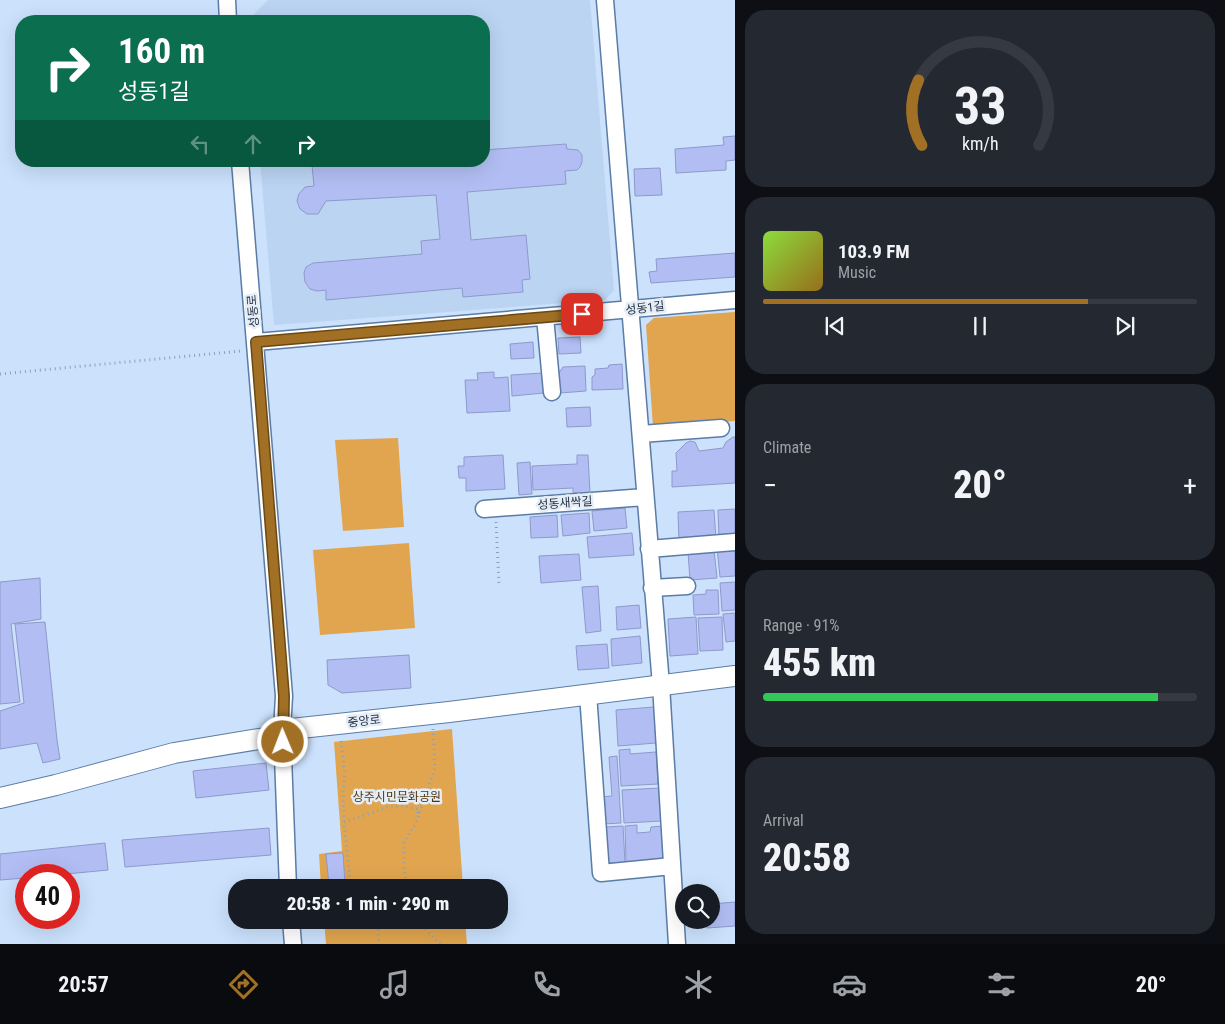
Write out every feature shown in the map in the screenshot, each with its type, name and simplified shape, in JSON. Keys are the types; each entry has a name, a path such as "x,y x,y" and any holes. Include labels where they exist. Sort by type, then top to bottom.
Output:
{"main road":[{"name":"중앙로","path":"0,798 174,753 264,738 282,730 449,712 735,676"}],"street":[{"path":"227,0 228,15"},
{"path":"605,0 632,310 661,685 677,944"},
{"name":"성동로","path":"241,167 284,696 282,730 288,879"},
{"name":"성동1길","path":"256,346 632,310 644,307 735,300"},
{"path":"545,317 552,392"},
{"path":"641,434 721,428"},
{"name":"성동새싹길","path":"489,508 645,497"},
{"path":"649,549 735,542"},
{"path":"652,588 687,586"},
{"path":"588,694 601,873 672,866"},
{"path":"292,929 293,944"}],"path":[{"path":"0,374 256,346"},
{"path":"489,508 499,584"},
{"path":"406,879 404,842 416,823 435,768 433,726"},
{"path":"341,740 345,774 343,791 344,822 350,879"},
{"path":"344,822 388,807 402,806 418,809 416,823"},
{"path":"378,929 379,944"},
{"path":"426,929 440,944"}],"shaded area":[{"path":"268,0 590,0 614,290 605,300 274,325 261,167 490,167 490,15 254,15"}],"green space":[{"path":"735,312 735,421 653,427 646,325 654,318"},
{"path":"398,438 404,527 343,531 335,440"},
{"path":"409,543 415,628 320,635 313,550"},
{"name":"상주시민문화공원","path":"452,729 462,879 321,879 319,854 342,851 334,742"},
{"path":"325,929 466,929 467,944 326,944"}],"building":[{"path":"735,136 735,160 726,161 726,170 676,173 675,149 724,145 723,137"},
{"path":"566,144 567,149 578,150 582,155 582,162 577,170 565,171 566,184 467,192 471,240 526,235 530,279 522,280 523,292 463,297 462,288 326,300 326,290 317,291 310,289 305,282 304,273 306,267 313,263 422,254 421,241 440,239 436,195 326,201 318,214 307,214 300,209 297,201 299,194 305,187 314,186 312,167 490,167 490,150"},
{"path":"660,168 662,195 635,196 634,169"},
{"path":"735,253 735,277 651,283 649,272 657,271 656,259"},
{"path":"580,337 581,353 559,354 558,338"},
{"path":"533,342 534,358 511,359 510,344"},
{"path":"622,364 623,389 592,390 592,377 595,375 595,369"},
{"path":"585,366 586,391 560,393 559,373 563,367"},
{"path":"494,372 494,378 508,377 510,411 467,413 465,380 478,380 477,373"},
{"path":"543,373 544,393 512,396 511,375"},
{"path":"590,407 591,426 567,427 566,408"},
{"path":"735,437 735,483 672,487 672,471 677,471 676,453 686,443 690,441 695,442 699,451 723,448 726,442"},
{"path":"503,455 505,489 466,491 466,478 459,478 458,466 464,466 464,457"},
{"path":"577,455 588,455 590,493 573,493 573,488 533,490 532,466 577,464"},
{"path":"530,462 532,494 519,495 517,463"},
{"path":"625,508 627,528 594,531 592,511"},
{"path":"735,509 735,537 719,539 718,510"},
{"path":"714,510 716,540 679,542 678,512"},
{"path":"589,513 590,533 563,536 561,515"},
{"path":"557,515 558,537 531,538 530,517"},
{"path":"632,533 634,555 589,558 587,537"},
{"path":"735,546 735,576 720,577 717,547"},
{"path":"714,550 717,578 690,580 688,552"},
{"path":"579,554 581,580 541,583 539,556"},
{"path":"40,578 41,619 11,624 20,702 0,704 0,582"},
{"path":"735,582 735,610 722,611 720,583"},
{"path":"598,586 601,631 586,633 582,587"},
{"path":"706,590 718,590 719,614 694,615 693,595 706,594"},
{"path":"639,605 641,628 617,630 616,607"},
{"path":"735,613 735,641 726,642 723,614"},
{"path":"696,617 698,654 670,656 668,619"},
{"path":"722,617 723,650 700,651 698,618"},
{"path":"45,622 60,759 43,763 37,743 0,749 0,711 24,703 15,624"},
{"path":"640,636 642,663 612,666 611,639"},
{"path":"607,644 609,668 578,670 576,646"},
{"path":"409,655 411,688 342,693 328,685 327,660"},
{"path":"654,707 656,743 618,746 616,710"},
{"path":"630,749 630,754 656,752 658,784 621,786 619,750"},
{"path":"617,756 621,823 602,824 600,797 612,796 609,757"},
{"path":"266,763 269,790 196,798 193,771"},
{"path":"660,788 662,821 624,823 622,790"},
{"path":"637,825 637,833 650,832 651,827 662,826 663,860 626,862 625,826"},
{"path":"623,826 625,863 608,863 606,827"},
{"path":"269,828 271,855 125,867 122,840"},
{"path":"105,843 108,870 80,873 80,864 15,864 15,879 0,880 0,854"},
{"path":"343,853 345,879 328,879 326,854"},
{"path":"735,902 735,926 720,927 720,903"}],"route":[{"path":"283,742 284,696 269,526 256,342 582,314"}]}
